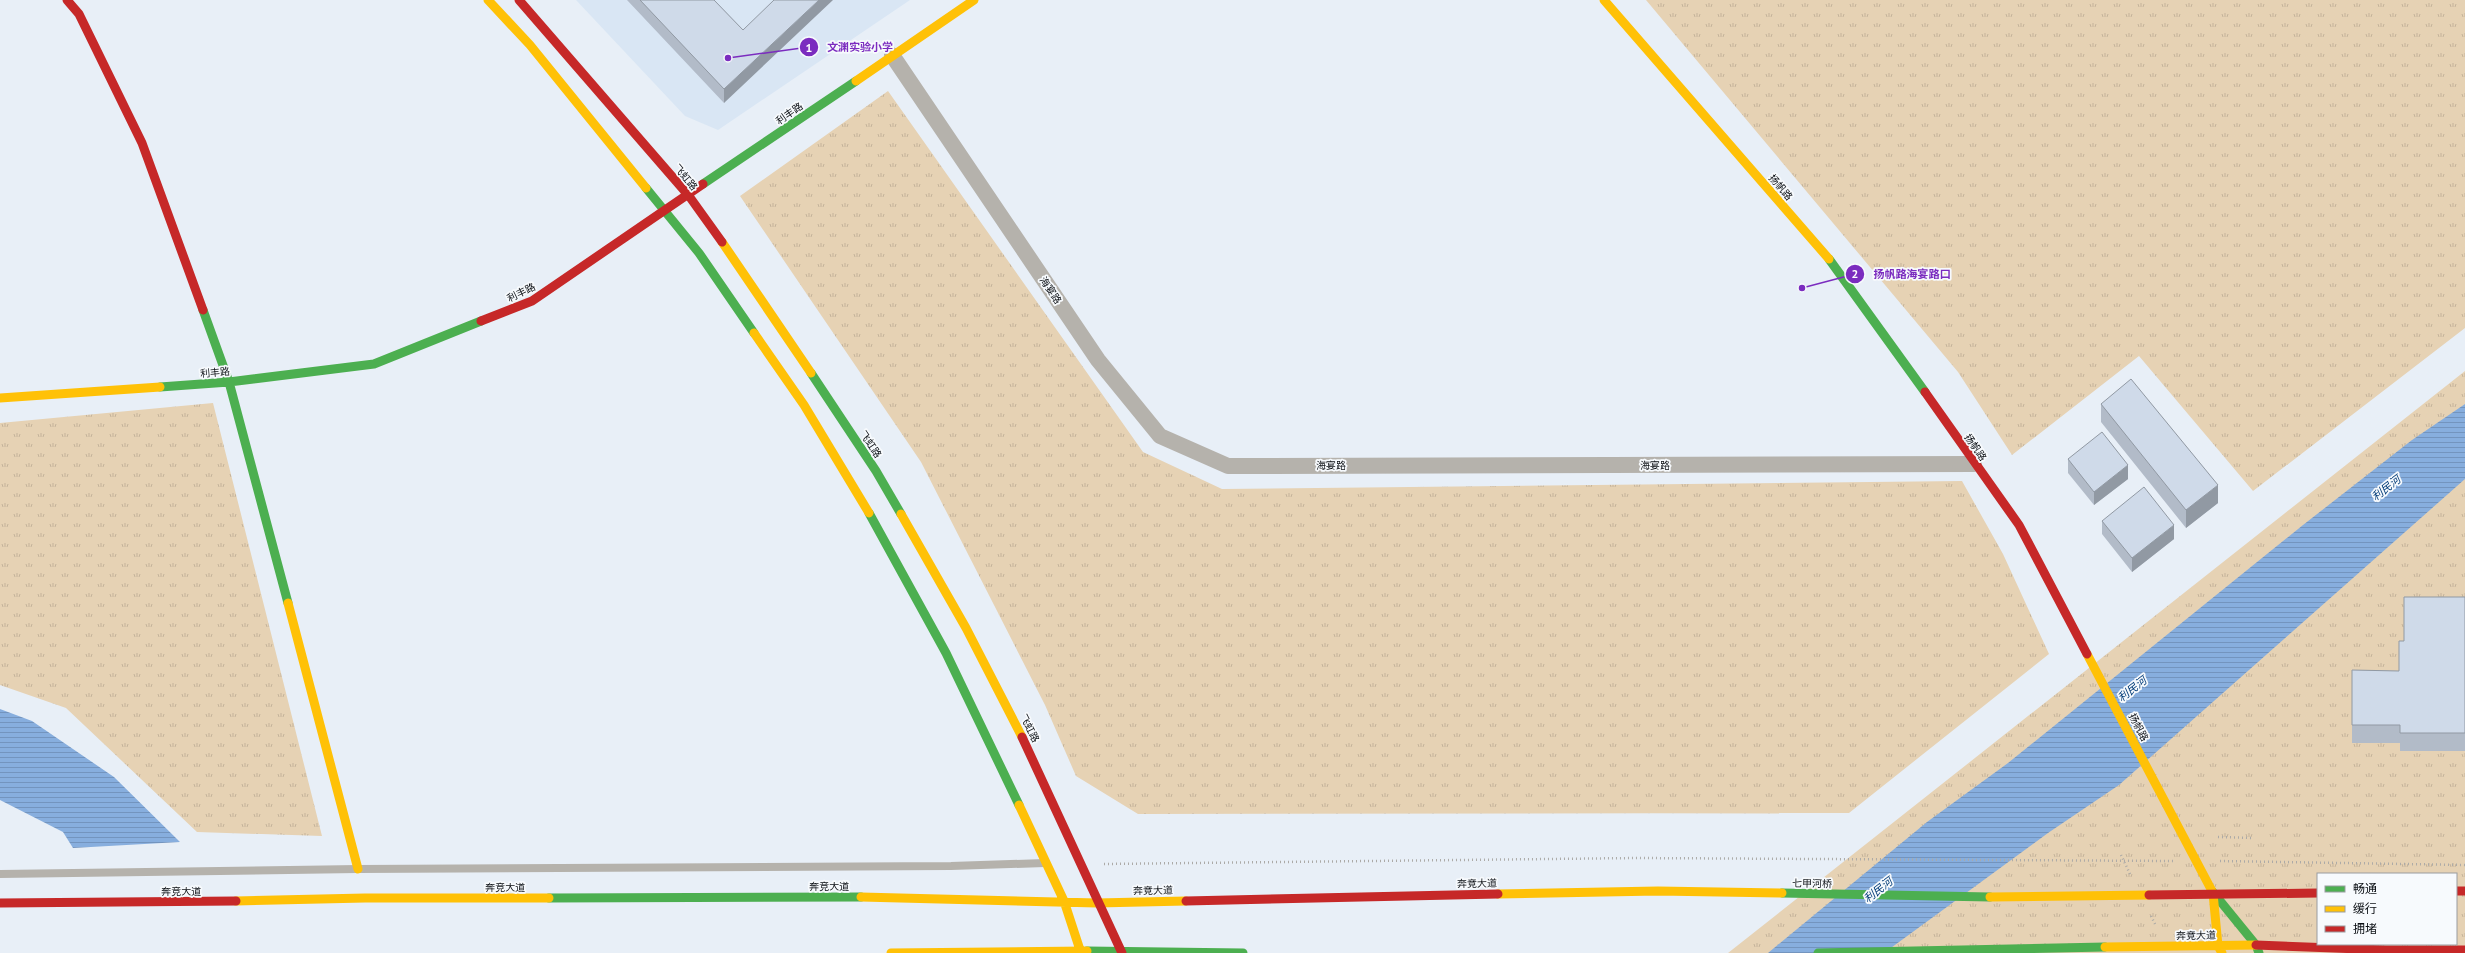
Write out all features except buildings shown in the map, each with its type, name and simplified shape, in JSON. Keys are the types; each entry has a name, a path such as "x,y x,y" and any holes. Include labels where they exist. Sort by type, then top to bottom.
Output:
{"main road":[{"path":"67,0 79,14 142,142 229,382 358,869"},
{"path":"488,0 530,45 699,253 804,404 885,539 946,653 1064,901 1081,952"},
{"name":"飞虹路","path":"519,0 688,196 740,267 876,471 966,628 1036,765 1121,952"},
{"name":"利丰路","path":"0,398 229,382 374,364 532,301 974,0"},
{"name":"扬帆路","path":"1604,0 1838,269 1974,464 2019,525 2155,780 2213,893 2258,949"},
{"name":"七甲河桥","path":"1658,891 1966,896 2213,893"},
{"name":"奔竞大道","path":"0,903 304,901 373,898 925,897 1098,902 1658,891"},
{"path":"2220,949 2213,893 2317,893"},
{"name":"奔竞大道","path":"1818,953 1928,949 2465,950"},
{"path":"890,953 1243,953"}],"street":[{"name":"海宴路","path":"892,55 1098,360 1155,430 1160,436 1228,466 1974,464"}],"lane":[{"path":"0,874 358,869 951,866 1046,863"}],"path":[{"path":"2218,837 2253,838"},
{"path":"1081,864 1636,858 2197,861 2465,865"}],"shaded area":[{"path":"576,0 910,0 718,130 685,116"}],"green space":[{"path":"1646,0 2465,0 2465,328 2253,491 2139,356 2012,455 1958,372"},
{"path":"888,91 1143,452 1222,489 1962,481 2003,554 2049,654 1849,813 1138,814 1076,776 1045,705 921,462 740,196"},
{"path":"2465,371 2465,953 1728,953"},
{"path":"213,403 322,836 197,832 66,708 0,685 0,423"}],"water":[{"name":"利民河","path":"2465,404 2465,479 2119,785 2048,833 1884,953 1768,953 1927,822 2008,763 2303,525 2412,440"},
{"path":"0,709 32,721 114,777 180,842 73,848 63,832 0,800"}],"traffic: fast":[{"path":"703,184 856,81"},
{"path":"646,188 699,253 754,333"},
{"path":"1829,259 1925,392"},
{"path":"203,310 229,382 288,603"},
{"path":"160,387 229,382 374,364 481,321"},
{"path":"811,373 876,471 901,514"},
{"path":"869,513 946,653 1019,805"},
{"path":"2212,891 2256,945 2259,953"},
{"path":"1782,893 1990,897"},
{"path":"549,898 861,897"},
{"path":"1818,953 2105,947"},
{"path":"1087,951 1243,953"}],"traffic: slow":[{"path":"488,0 530,45 646,188"},
{"path":"856,81 974,0"},
{"path":"1604,0 1829,259"},
{"path":"722,242 811,373"},
{"path":"754,333 804,405 869,513"},
{"path":"0,398 160,387"},
{"path":"901,514 966,628 1022,737"},
{"path":"288,603 358,869"},
{"path":"2087,654 2212,891"},
{"path":"1019,805 1064,901 1081,953"},
{"path":"1498,894 1658,891 1782,893"},
{"path":"2213,893 2218,946 2222,953"},
{"path":"1990,897 2149,895"},
{"path":"861,897 1097,903 1186,901"},
{"path":"236,901 365,898 549,898"},
{"path":"2105,947 2256,945"},
{"path":"891,953 1087,951"}],"traffic: jam":[{"path":"67,0 79,14 142,143 203,310"},
{"path":"519,0 689,196 722,242"},
{"path":"481,321 532,301 703,184"},
{"path":"1925,392 2019,525 2087,654"},
{"path":"1022,737 1122,953"},
{"path":"2457,891 2465,891"},
{"path":"2149,895 2317,893"},
{"path":"1186,901 1498,894"},
{"path":"0,903 236,901"},
{"path":"2256,945 2386,950 2465,950"}],"place":[{"name":"文渊实验小学","path":"728,58"},
{"name":"扬帆路海宴路口","path":"1802,288"}]}
